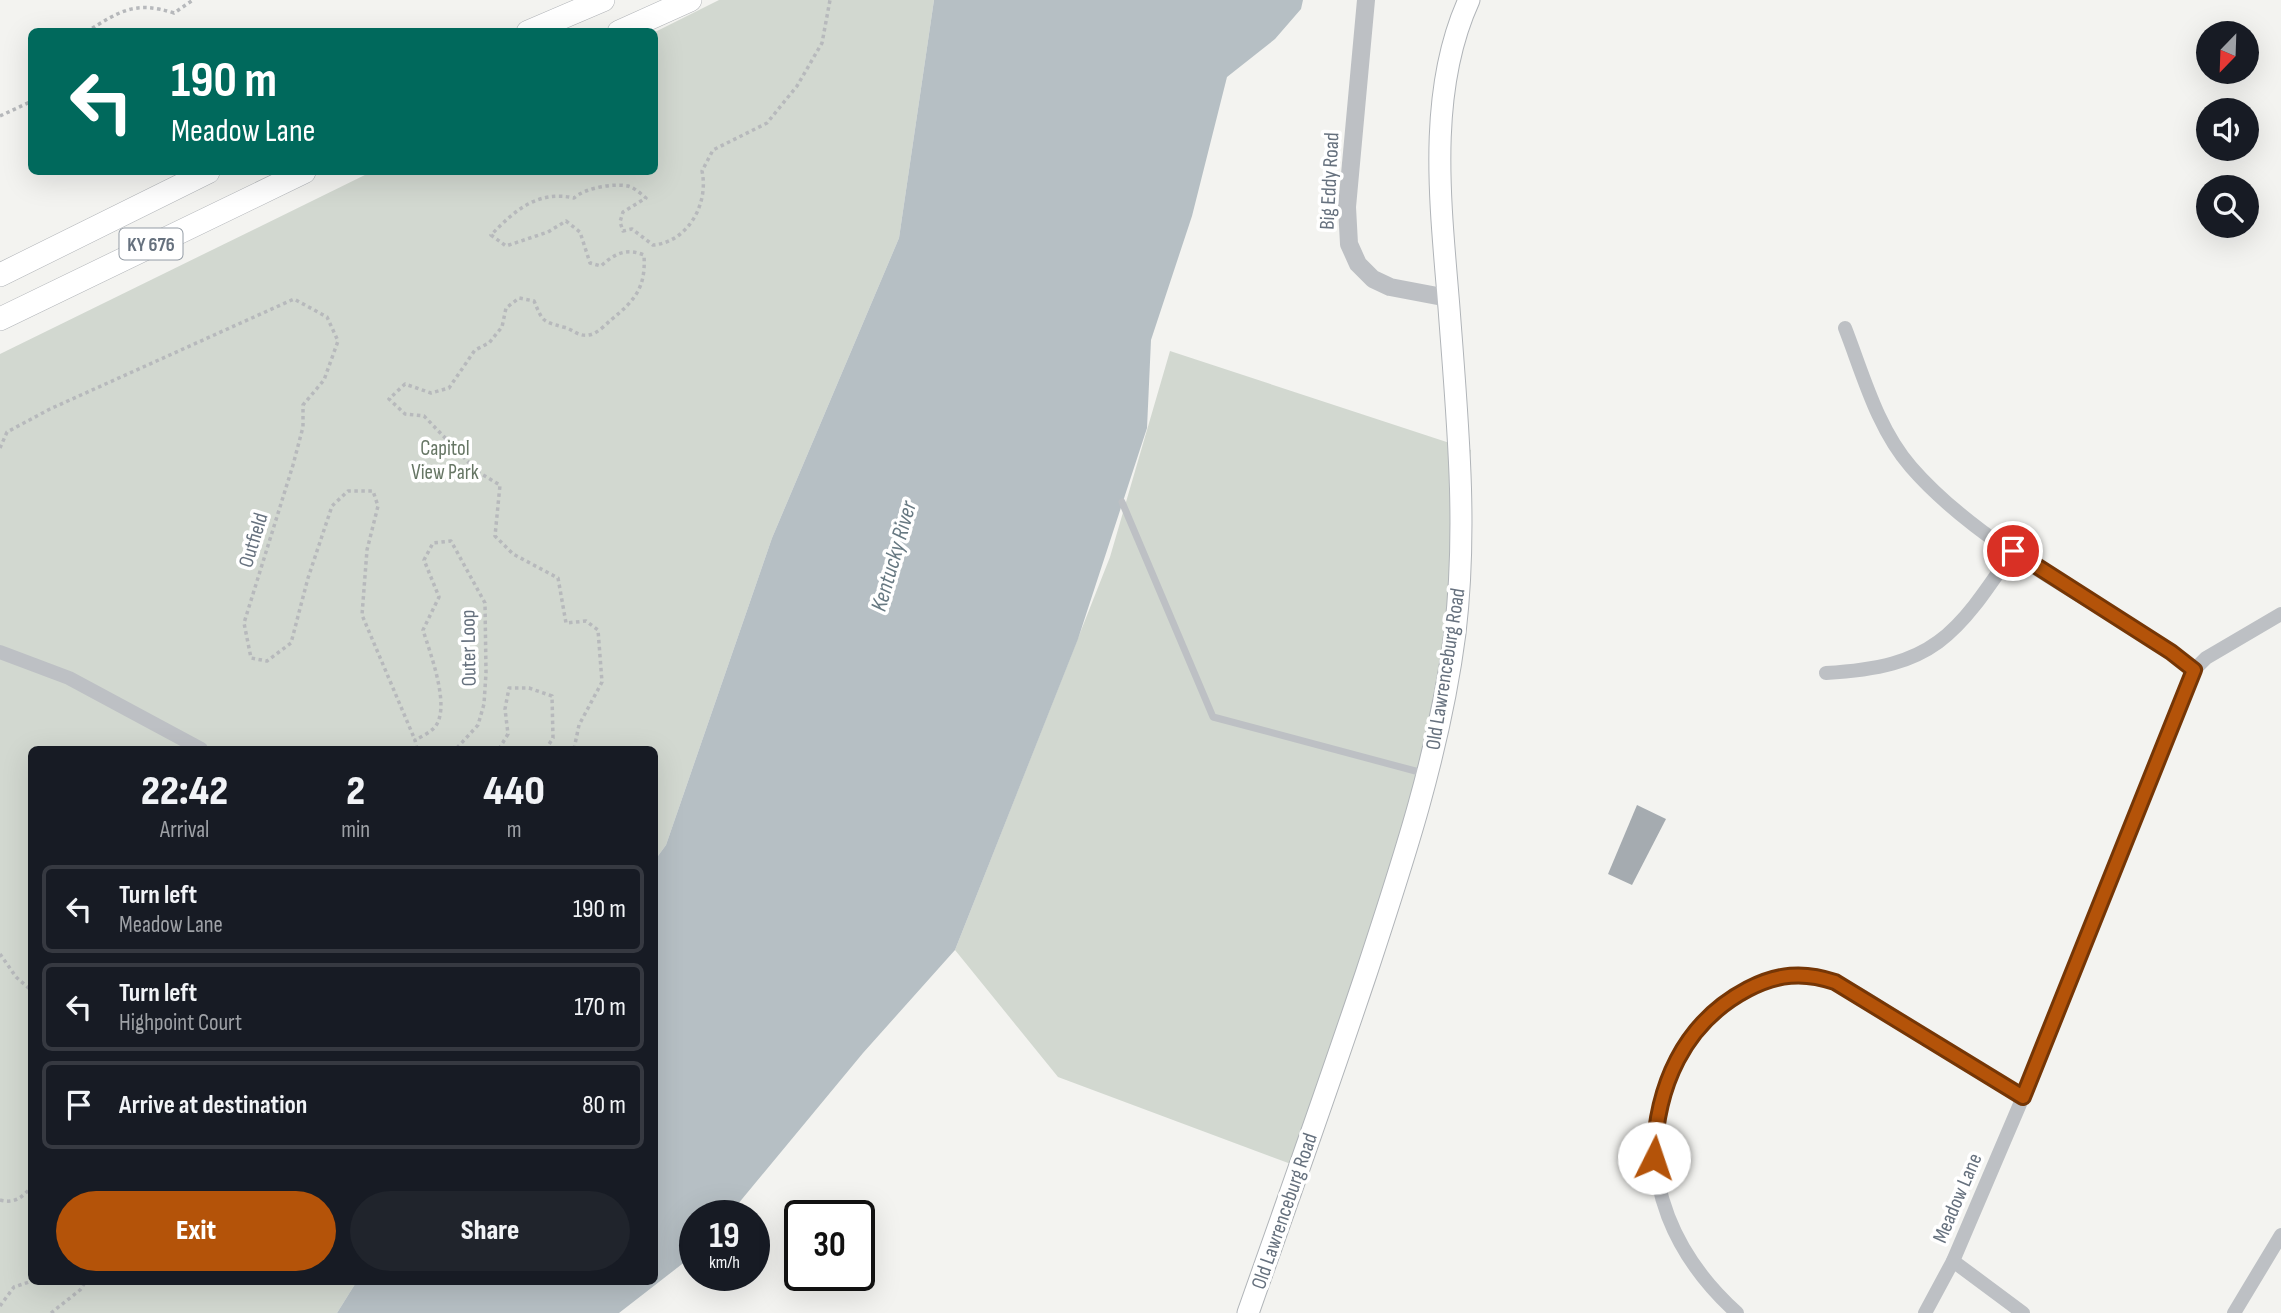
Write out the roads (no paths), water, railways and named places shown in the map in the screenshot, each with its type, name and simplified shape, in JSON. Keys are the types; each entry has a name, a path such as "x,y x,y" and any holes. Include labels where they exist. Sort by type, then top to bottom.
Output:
{"main road":[{"path":"537,28 603,0"},
{"path":"628,28 690,0"},
{"name":"Old Lawrenceburg Road","path":"1248,1313 1378,938 1427,775 1449,673 1460,572 1460,457 1441,194 1442,116 1454,42 1469,0"},
{"name":"KY 676","path":"0,275 202,175"},
{"name":"KY 676","path":"0,319 298,175"}],"street":[{"name":"Big Eddy Road","path":"1366,0 1347,207 1349,244 1358,264 1373,279 1390,287 1448,298"},
{"path":"1845,328 1881,421 1910,466 1972,522 2171,652 2194,670 2206,658 2281,614"},
{"path":"1826,673 1869,670 1896,664 1930,650 1955,629 2013,551"},
{"path":"0,653 69,678 195,746"},
{"name":"Meadow Lane","path":"1925,1313 1953,1261 2023,1097 2194,670"},
{"path":"1737,1313 1712,1288 1676,1238 1660,1194 1654,1158 1660,1108 1673,1066 1695,1030 1726,1002 1778,976 1815,975 1864,999 2023,1097"},
{"path":"2234,1313 2281,1235"},
{"path":"1953,1261 2022,1313"}],"lane":[{"path":"1122,502 1213,717 1427,775"}],"water":[{"name":"Kentucky River","path":"934,0 1303,0 1301,9 1275,39 1227,77 1192,216 1151,340 1147,428 1078,639 955,950 863,1053 741,1200 679,1200 679,1266 658,1283 658,856 666,845 772,538 899,238"},
{"path":"354,1285 655,1285 619,1313 337,1313"}],"park label":[{"name":"Capitol View Park","path":"445,460"}]}
